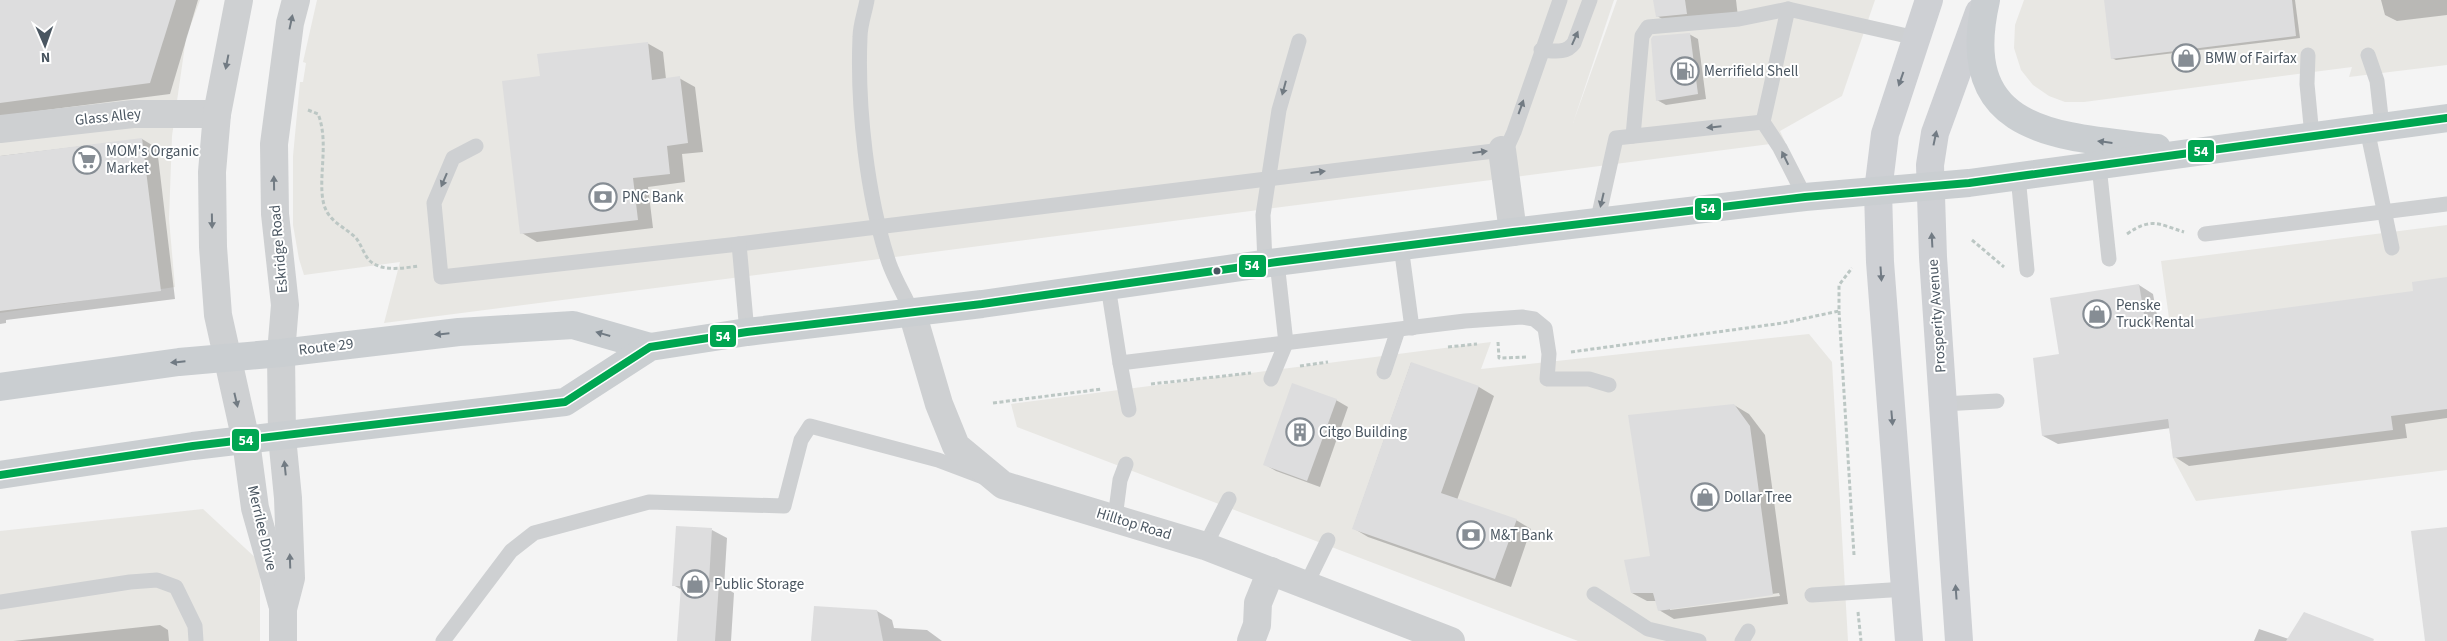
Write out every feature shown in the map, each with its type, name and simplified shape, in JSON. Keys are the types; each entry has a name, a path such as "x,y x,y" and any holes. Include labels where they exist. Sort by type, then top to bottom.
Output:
{"main road":[{"path":"1909,641 1881,272 1878,191 1885,134 1929,0"},
{"path":"1985,0 1980,34 1986,78 1999,101 2020,120 2038,129 2063,135 2188,152"},
{"name":"Prosperity Avenue","path":"1959,641 1943,404 1930,165 1935,133 1985,0"},
{"name":"Route 29","path":"0,475 193,446 282,437 565,402 650,347 747,332 1108,286 1271,262 1513,232 1805,197 1930,187 2099,166 2188,152 2447,118"},
{"name":"Route 29","path":"0,387 179,362 281,353 459,332 573,325 650,347"}],"street":[{"path":"227,358 218,315 213,248 212,172 217,114 238,0"},
{"name":"Eskridge Road","path":"288,498 282,437 281,353 285,305 275,214 274,144 290,23 296,0"},
{"name":"Glass Alley","path":"0,129 133,114 217,114"},
{"path":"1502,150 1513,232"},
{"name":"Hilltop Road","path":"912,312 939,404 956,446 1003,485 1205,546 1451,641"},
{"name":"Merrilee Drive","path":"227,358 246,441 254,508 283,609"},
{"name":"Merrilee Drive","path":"283,641 283,609 291,578 288,498"},
{"path":"1250,641 1257,624 1258,603 1271,571"}],"lane":[{"path":"867,0 860,36 861,94 865,144 878,225 890,265 912,312"},
{"path":"476,146 453,158 434,203 441,270 739,244 878,225 1502,150 1509,144 1514,132 1560,0"},
{"path":"1542,50 1566,51 1570,48 1574,43 1590,0"},
{"path":"1633,136 1642,36 1648,27 1739,19 1788,9 1916,38"},
{"path":"1788,9 1763,122 1780,148 1805,197"},
{"path":"1271,379 1286,343 1262,214 1270,178 1279,110 1299,41"},
{"path":"2308,55 2307,84 2312,136"},
{"path":"2368,55 2377,80 2375,128 2392,248"},
{"path":"1597,223 1616,138 1763,122"},
{"path":"2099,166 2108,259"},
{"path":"2018,176 2026,270"},
{"path":"2206,234 2447,204"},
{"path":"739,244 747,332"},
{"path":"1384,372 1405,329 1401,246"},
{"path":"1108,286 1129,410"},
{"path":"1120,363 1464,321 1522,317 1534,319 1545,328 1549,354 1548,378 1589,379 1609,385"},
{"path":"1943,404 1997,402"},
{"path":"443,641 511,551 534,533 649,502 784,506 801,440 810,426 938,460 1003,485"},
{"path":"1115,518 1120,480 1126,464"},
{"path":"1205,546 1229,499"},
{"path":"1306,585 1328,540"},
{"path":"0,602 130,582 157,580 176,587 195,626 196,641"},
{"path":"1812,595 1906,589"},
{"path":"1594,594 1648,629 1699,641"}],"path":[{"path":"308,110 318,114 322,122 324,166 322,200 328,214 356,238 370,261 386,268 441,270"},
{"path":"2107,242 2120,239 2135,228 2149,223 2159,223 2187,233 2206,234"},
{"path":"1972,240 2010,272"},
{"path":"1854,555 1839,285 1855,264"},
{"path":"1549,354 1783,323 1839,311"},
{"path":"1858,609 1860,641"}],"shaded area":[{"path":"0,0 200,0 186,38 172,136 169,219 175,287 0,313"},
{"path":"317,0 1614,0 1573,123 1617,0 1875,0 1842,96 1780,131 1785,142 384,323 400,262 304,275 299,259 293,225 293,156 300,82 303,82 306,63 303,62"},
{"name":"BMW of Fairfax","path":"2024,0 2447,0 2447,65 2349,77 2352,67 2084,102 2065,102 2049,96 2033,85 2021,70 2014,48 2015,25"},
{"path":"2447,225 2447,470 2196,501 2173,458 2155,320 2169,318 2161,261"},
{"path":"1809,334 1832,362 1848,641 1578,641 1017,427 1011,404 1491,342 1481,369"},
{"path":"203,509 260,562 260,641 0,641 0,531"}],"building":[{"path":"0,0 176,0 150,83 0,103"},
{"path":"1653,0 1685,0 1687,14 1656,17"},
{"path":"2104,0 2292,0 2296,36 2111,59"},
{"path":"1690,33 1698,94 1656,101 1651,39 1653,36"},
{"path":"648,42 652,80 680,76 688,143 667,146 670,174 633,178 638,220 520,234 502,81 540,76 537,54"},
{"path":"142,138 161,291 0,311 0,156"},
{"path":"2447,277 2447,409 2391,416 2393,430 2173,458 2168,419 2042,436 2033,358 2059,354 2050,298 2139,284 2146,326 2413,291 2412,282"},
{"path":"1411,362 1479,386 1441,493 1517,519 1495,579 1352,529"},
{"name":"Citgo Building","path":"1292,383 1337,399 1307,481 1263,465"},
{"path":"1734,404 1750,426 1773,595 1658,611 1653,593 1631,593 1624,560 1650,556 1628,415"},
{"name":"Public Storage","path":"676,526 712,528 709,582 719,583 715,641 677,641 681,586 672,586"},
{"path":"2447,527 2447,641 2425,641 2411,531"},
{"path":"814,606 877,610 883,641 811,641"},
{"path":"2304,612 2374,639 2373,641 2286,641"}],"transit line":[{"name":"54","path":"0,475 193,446 565,402 650,347 747,332 982,304 1277,262 1513,232 1805,197 1969,183 2447,118"}],"place":[{"name":"BMW of Fairfax","path":"2186,58"},
{"name":"Merrifield Shell","path":"1685,71"},
{"name":"MOM's Organic Market","path":"87,160"},
{"name":"PNC Bank","path":"603,197"},
{"name":"Penske Truck Rental","path":"2097,314"},
{"name":"Citgo Building","path":"1300,432"},
{"name":"Dollar Tree","path":"1705,497"},
{"name":"M&T Bank","path":"1471,535"},
{"name":"Public Storage","path":"695,584"}]}
